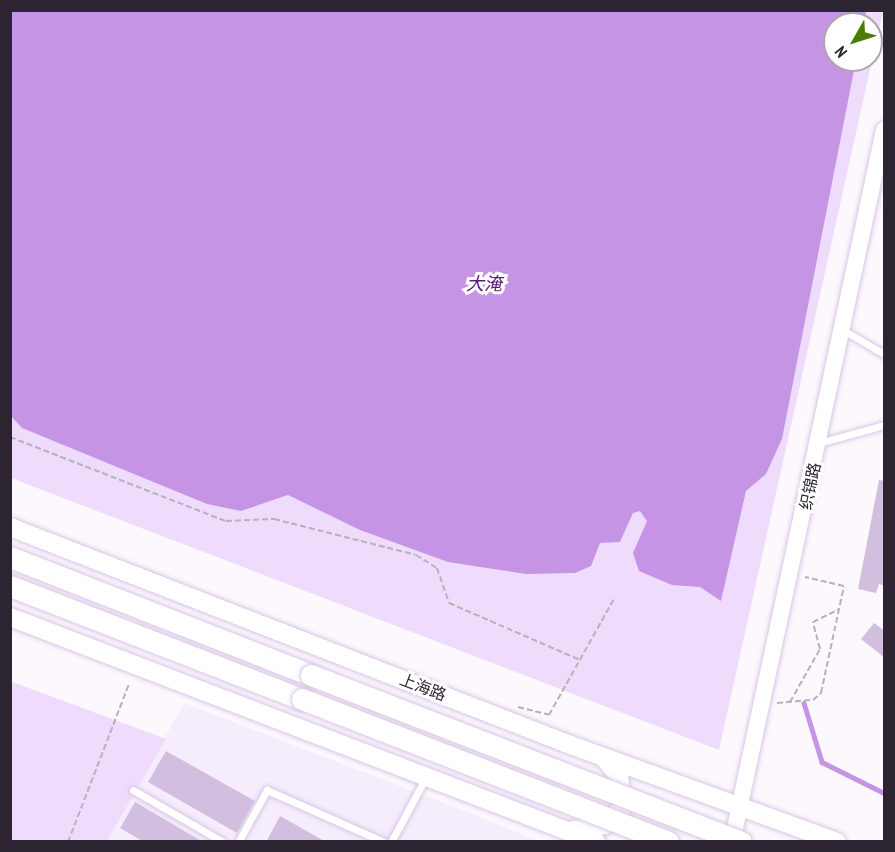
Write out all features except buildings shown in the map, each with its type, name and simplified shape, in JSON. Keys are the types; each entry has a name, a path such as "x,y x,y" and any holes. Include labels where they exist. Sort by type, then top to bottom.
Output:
{"highway":[{"name":"上海路","path":"10,557 741,842"},
{"path":"10,586 668,842"}],"main road":[{"name":"上海路","path":"10,527 508,721 837,842"},
{"path":"10,617 427,775 596,842"},
{"path":"568,831 595,829 622,808 619,776 603,757"}],"street":[{"name":"织锦路","path":"732,842 885,130"}],"lane":[{"path":"842,330 885,354"},
{"path":"819,443 885,425"},
{"path":"391,842 427,775"},
{"path":"133,790 223,842"},
{"path":"238,842 267,790 384,842"}],"path":[{"path":"10,436 36,451 149,488 226,521 274,519 424,558 437,568 449,603 580,660"},
{"path":"763,704 813,700 821,693 844,586 791,574"},
{"path":"508,721 518,706 549,715 615,597"},
{"path":"790,702 820,649 813,622 838,610"},
{"path":"68,842 129,684"}],"shaded area":[{"name":"大淹","path":"10,11 883,11 823,12 823,72 869,72 719,750 11,478"},
{"path":"10,681 166,739 107,841 11,841"},
{"path":"184,703 470,813 538,841 107,842"}],"water":[{"name":"大淹","path":"10,11 866,11 823,12 823,72 854,72 782,439 766,474 746,491 721,601 700,587 672,585 639,571 633,553 647,521 640,511 633,513 620,542 600,543 591,566 575,573 526,574 448,562 360,530 288,495 241,511 207,504 22,428 10,415"}],"waterway":[{"path":"804,703 822,762 884,793"}]}
